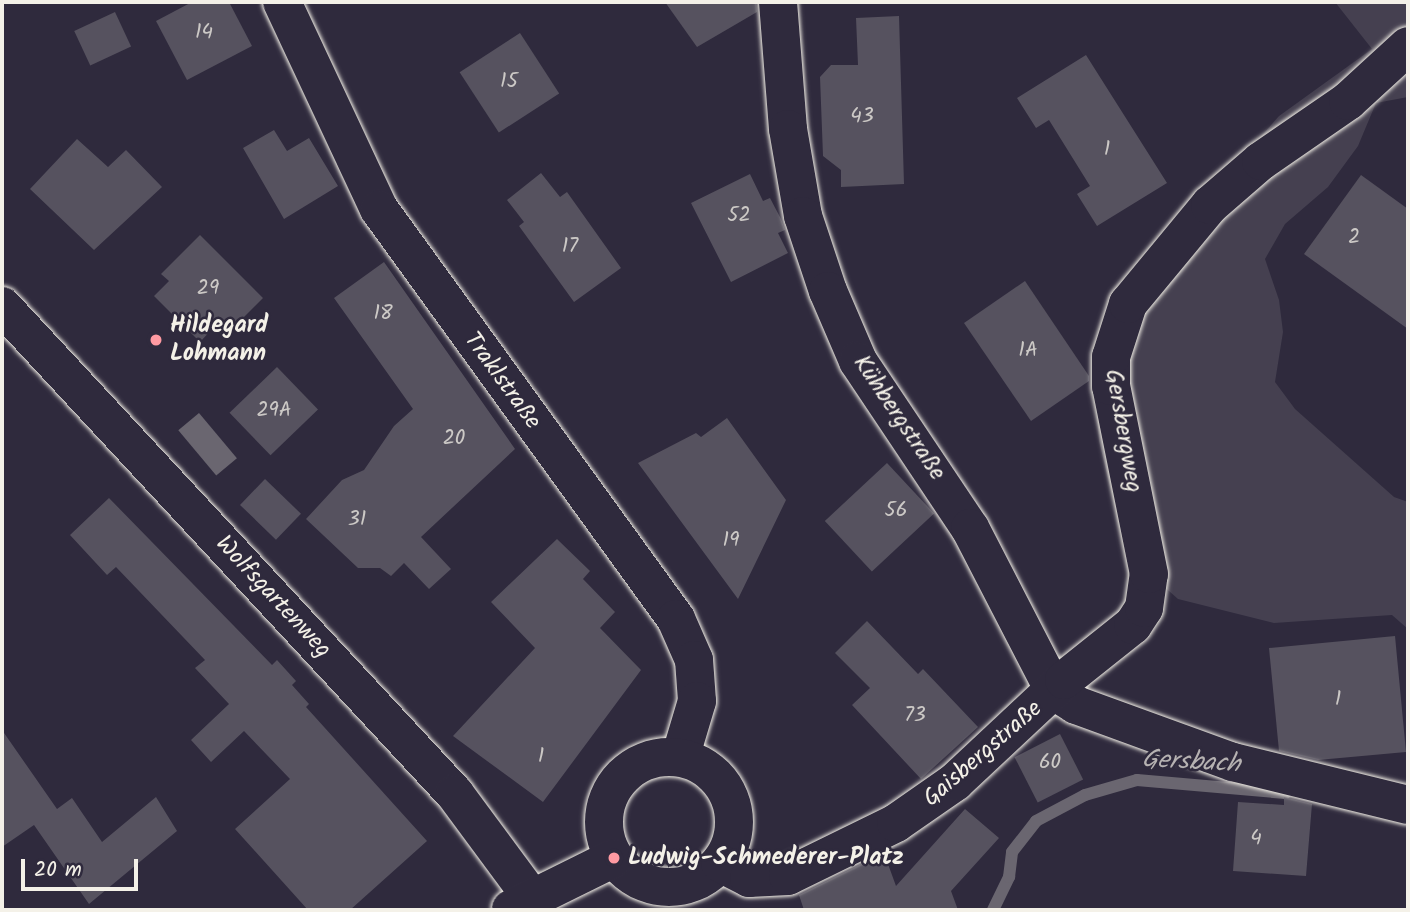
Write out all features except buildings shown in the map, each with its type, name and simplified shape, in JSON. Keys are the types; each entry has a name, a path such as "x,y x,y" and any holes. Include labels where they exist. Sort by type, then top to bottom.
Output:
{"street":[{"name":"Traklstraße","path":"282,2 379,209 676,619 694,660 697,701 680,758"},
{"name":"Kühbergstraße","path":"778,2 788,130 803,216 828,291 858,361 970,528 1054,691"},
{"name":"Gersbergweg","path":"1054,691 1133,625 1144,608 1149,574 1111,386 1111,357 1128,304 1210,205 1261,161 1348,101 1408,46"},
{"name":"Wolfsgartenweg","path":"2,306 455,794 520,904"},
{"path":"1054,691 1076,705 1233,762 1408,805"},
{"name":"Gaisbergstraße","path":"712,869 749,878 788,876 896,823 955,782 1054,691"},
{"path":"680,758 714,775 732,808 734,828 712,869 676,886 646,883 614,858 605,838 604,817 609,796 621,778 638,765 680,758"},
{"path":"520,904 614,858"},
{"path":"712,869 747,898 757,910"}],"shaded area":[{"path":"1335,2 1408,2 1408,97 1376,103 1358,146 1328,187 1285,224 1265,259 1279,300 1283,332 1275,382 1295,409 1394,497 1408,502 1408,629 1392,615 1274,623 1178,599 1126,553 1099,441 1093,359 1119,298 1279,116 1372,49"},
{"path":"199,413 237,458 216,476 178,430"}],"waterway":[{"name":"Gersbach","path":"993,910 1009,877 1012,852 1036,821 1085,795 1137,780 1285,793"}],"place":[{"name":"Hildegard Lohmann","path":"156,340"},
{"name":"Ludwig-Schmederer-Platz","path":"614,858"}]}
